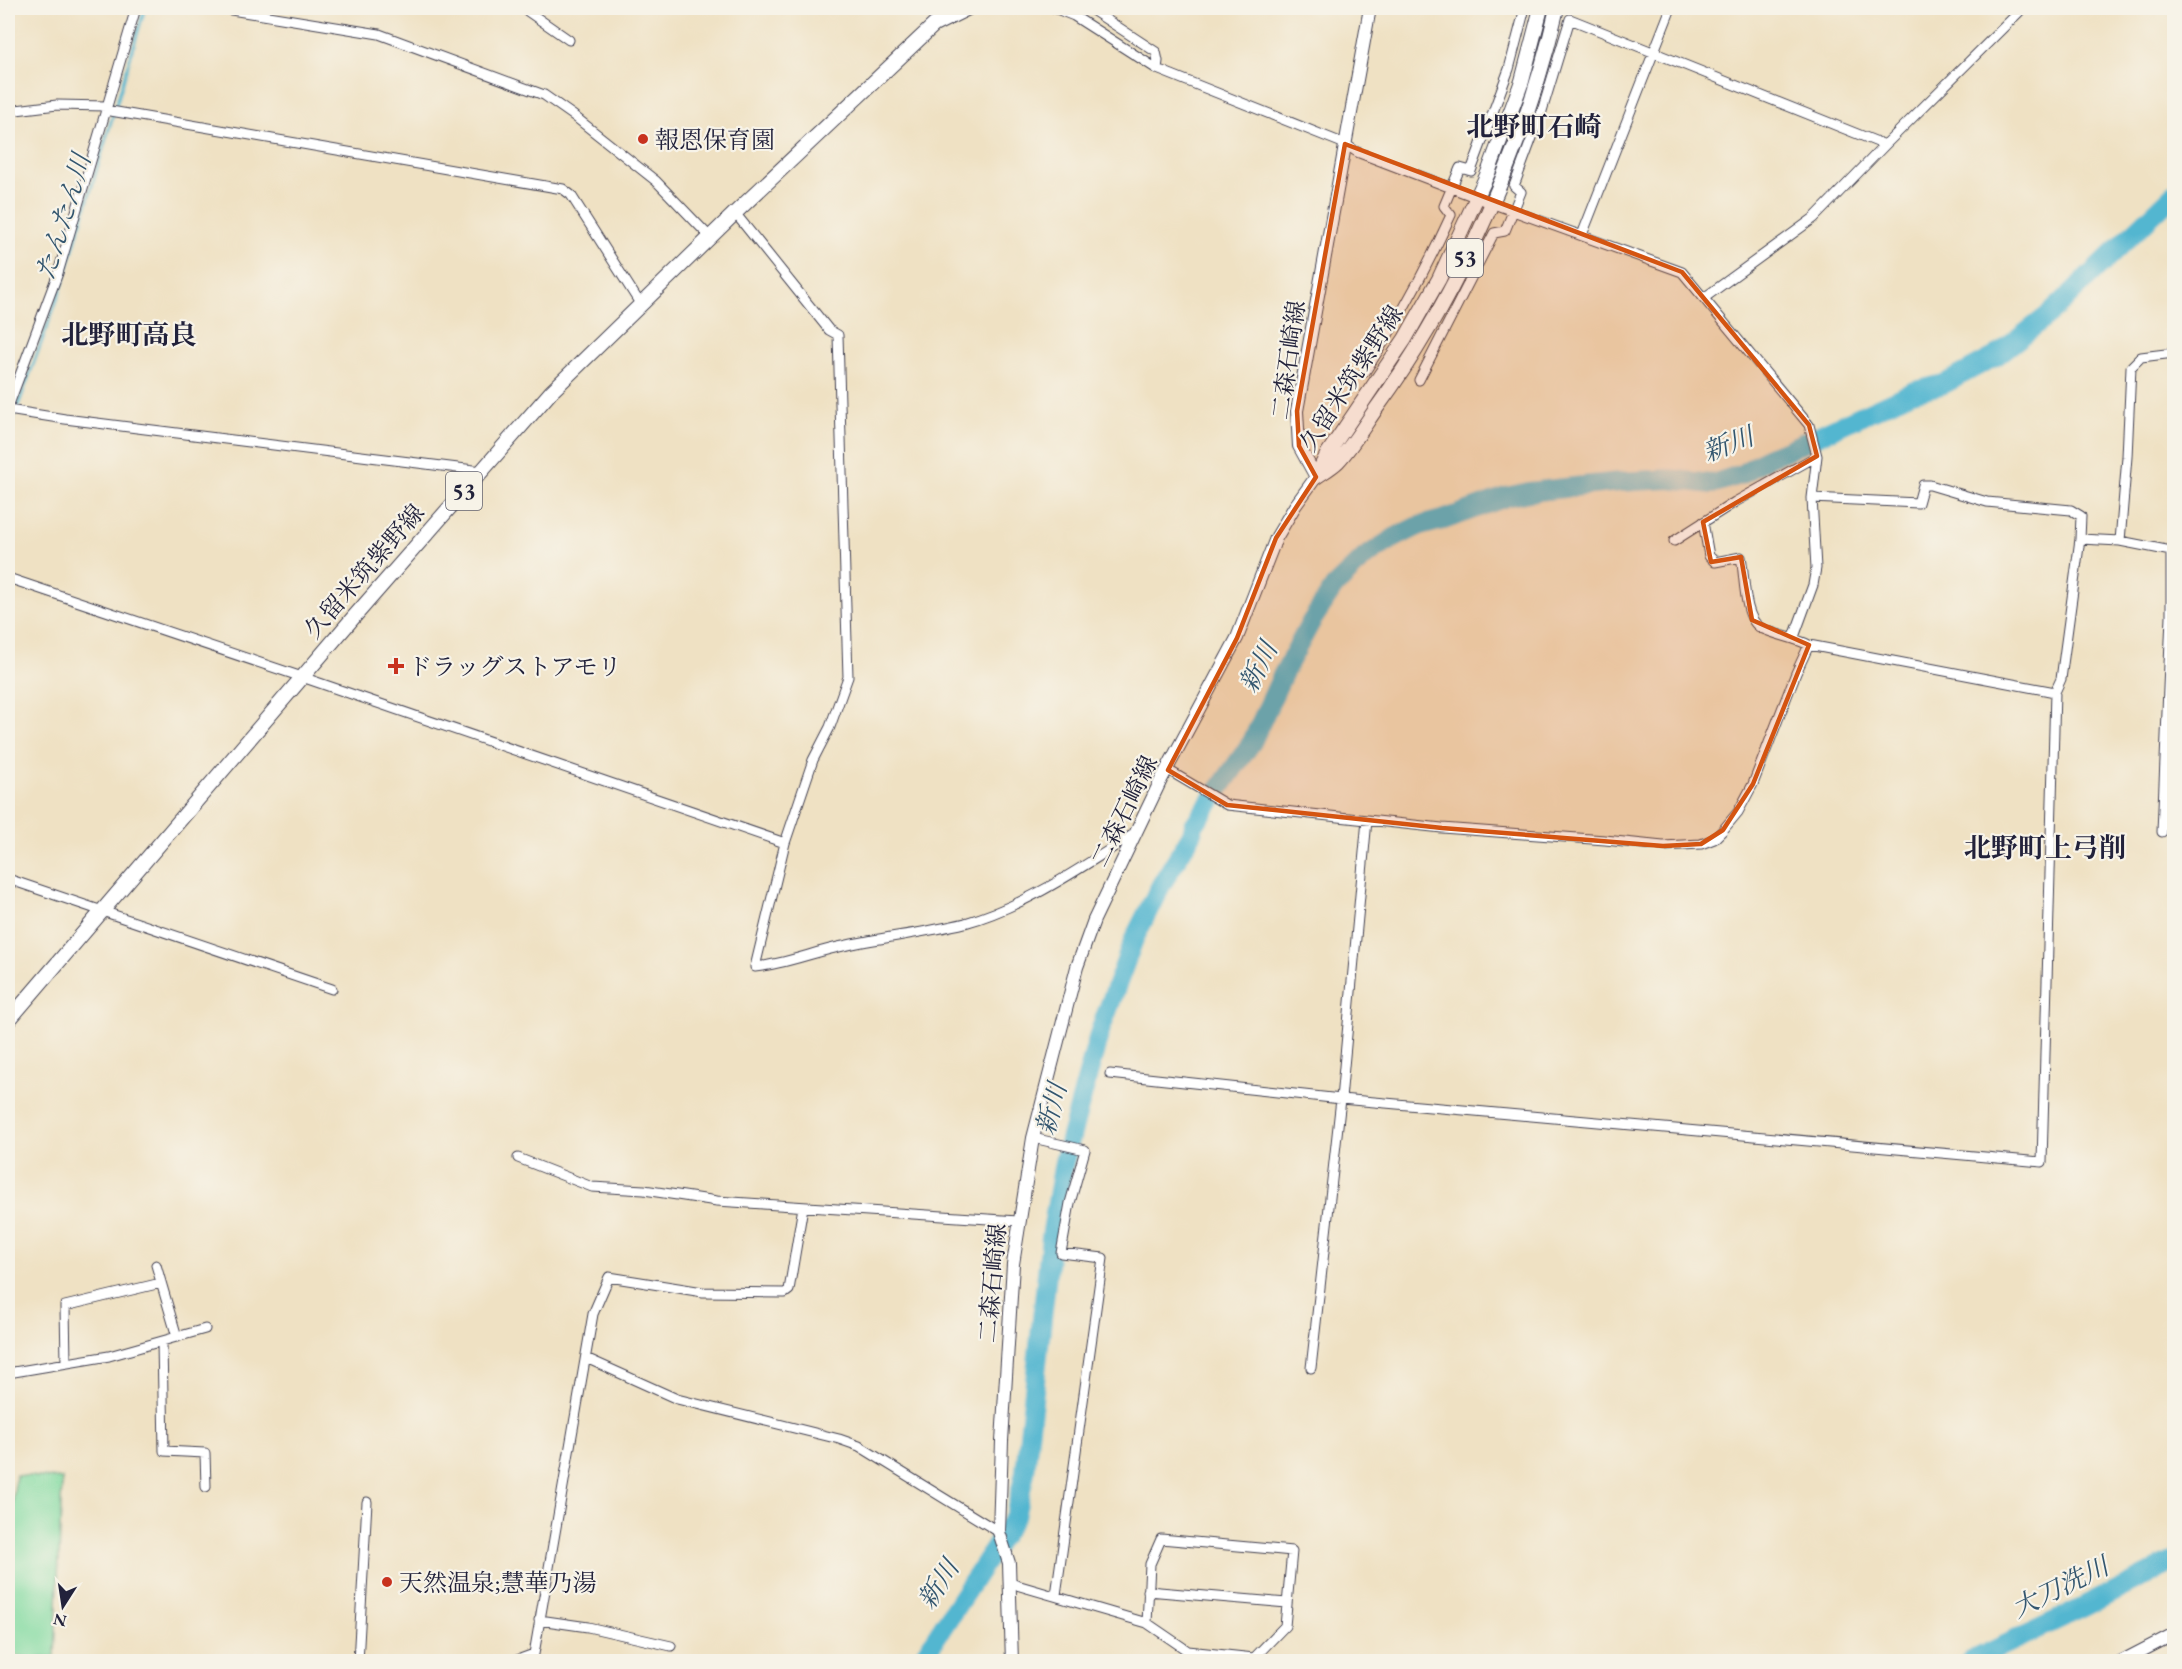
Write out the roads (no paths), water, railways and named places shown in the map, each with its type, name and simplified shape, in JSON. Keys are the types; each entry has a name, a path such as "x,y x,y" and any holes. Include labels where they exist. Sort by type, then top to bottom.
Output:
{"main road":[{"name":"久留米筑紫野線","path":"8,1022 302,676 551,392 735,213 934,25 968,8"},
{"name":"二森石崎線","path":"1012,1662 1009,1563 999,1532 1002,1441 1012,1276 1018,1221 1033,1138 1085,943 1094,920 1189,726 1220,673 1237,638 1276,538 1316,477 1299,446 1298,411 1370,8"},
{"name":"久留米筑紫野線","path":"1316,477 1328,453 1405,339 1439,279 1477,197 1522,81 1541,8"},
{"name":"久留米筑紫野線","path":"1316,477 1337,462 1410,360 1446,296 1491,204 1530,99 1557,8"},
{"path":"2120,1662 2175,1634"}],"street":[{"path":"136,8 58,273 11,410 482,471"},
{"path":"219,8 379,34 544,95 656,181 710,237"},
{"path":"523,8 568,40"},
{"path":"1054,8 1074,16 1156,69 1345,144 1357,152 1491,204 1682,272 1809,425 1817,456 1812,498 1816,568 1813,585 1794,637"},
{"path":"1089,8 1155,52 1158,61 1156,69"},
{"path":"1365,372 1426,270 1451,215 1444,206 1460,168 1471,171 1509,69 1525,8"},
{"path":"1582,235 1671,8"},
{"path":"1704,298 1814,218 2021,8"},
{"path":"1419,380 1494,233 1505,231 1521,192 1514,186 1542,111 1570,19 1885,145"},
{"path":"8,111 57,105 106,108 563,189 571,195 641,304"},
{"path":"735,213 829,330 838,334 848,677 830,727 813,760 785,843 754,967 794,961 841,946 964,923 1009,907 1053,886 1137,832"},
{"path":"2120,541 2131,367 2141,357 2175,353"},
{"path":"1674,541 1735,502 1817,456"},
{"path":"1110,1074 1341,1099 2042,1162 2055,692 2061,679 2080,539 2081,516 2071,510 1987,502 1930,485 1923,485 1918,503 1812,498"},
{"path":"1703,522 1709,556 1714,562 1741,557 1749,610 1752,620 1760,627 1794,637 1809,645 2055,692"},
{"path":"2080,539 2120,541 2171,551 2173,615 2162,832"},
{"path":"8,578 302,676 785,843"},
{"path":"1168,770 1227,805 1367,820 1663,846 1701,844 1714,839 1738,812 1753,784 1809,645"},
{"path":"1311,1368 1341,1099 1367,820"},
{"path":"8,879 332,989"},
{"path":"1033,1138 1085,1150 1070,1203 1061,1253 1103,1258 1056,1595"},
{"path":"518,1158 592,1187 644,1190 717,1201 1018,1221"},
{"path":"512,1662 534,1654 593,1314 609,1277 703,1292 785,1293 789,1290 803,1207"},
{"path":"156,1265 177,1337"},
{"path":"66,1363 65,1306 161,1283"},
{"path":"8,1372 109,1356 206,1329"},
{"path":"162,1342 164,1451 205,1453 206,1487"},
{"path":"586,1358 677,1399 860,1446 999,1532"},
{"path":"358,1662 367,1502"},
{"path":"1010,1583 1147,1623 1188,1650 1254,1658 1285,1626 1292,1551 1161,1539 1150,1564 1147,1623"},
{"path":"1148,1591 1287,1603"},
{"path":"539,1620 671,1646"}],"waterway":[{"name":"たんたん川","path":"8,433 62,286 145,8"},
{"name":"新川","path":"920,1662 1015,1516 1025,1472 1051,1237 1064,1162 1100,1031 1134,939 1161,885 1192,834 1194,825 1252,742 1283,674 1311,622 1334,587 1365,557 1394,538 1416,527 1446,519 1506,497 1529,492 1619,482 1669,479 1712,484 1742,474 1770,456 1912,392 1944,384 1996,356 2050,314 2174,194"},
{"name":"大刀洗川","path":"1969,1662 2174,1561"}],"place":[{"name":"報恩保育園","path":"643,139"},
{"name":"ドラッグストアモリ","path":"396,666"},
{"name":"天然温泉;慧華乃湯","path":"387,1582"}],"district":[{"name":"北野町石崎","path":"1534,126"},
{"name":"北野町高良","path":"129,334"},
{"name":"北野町上弓削","path":"2045,847"}]}
